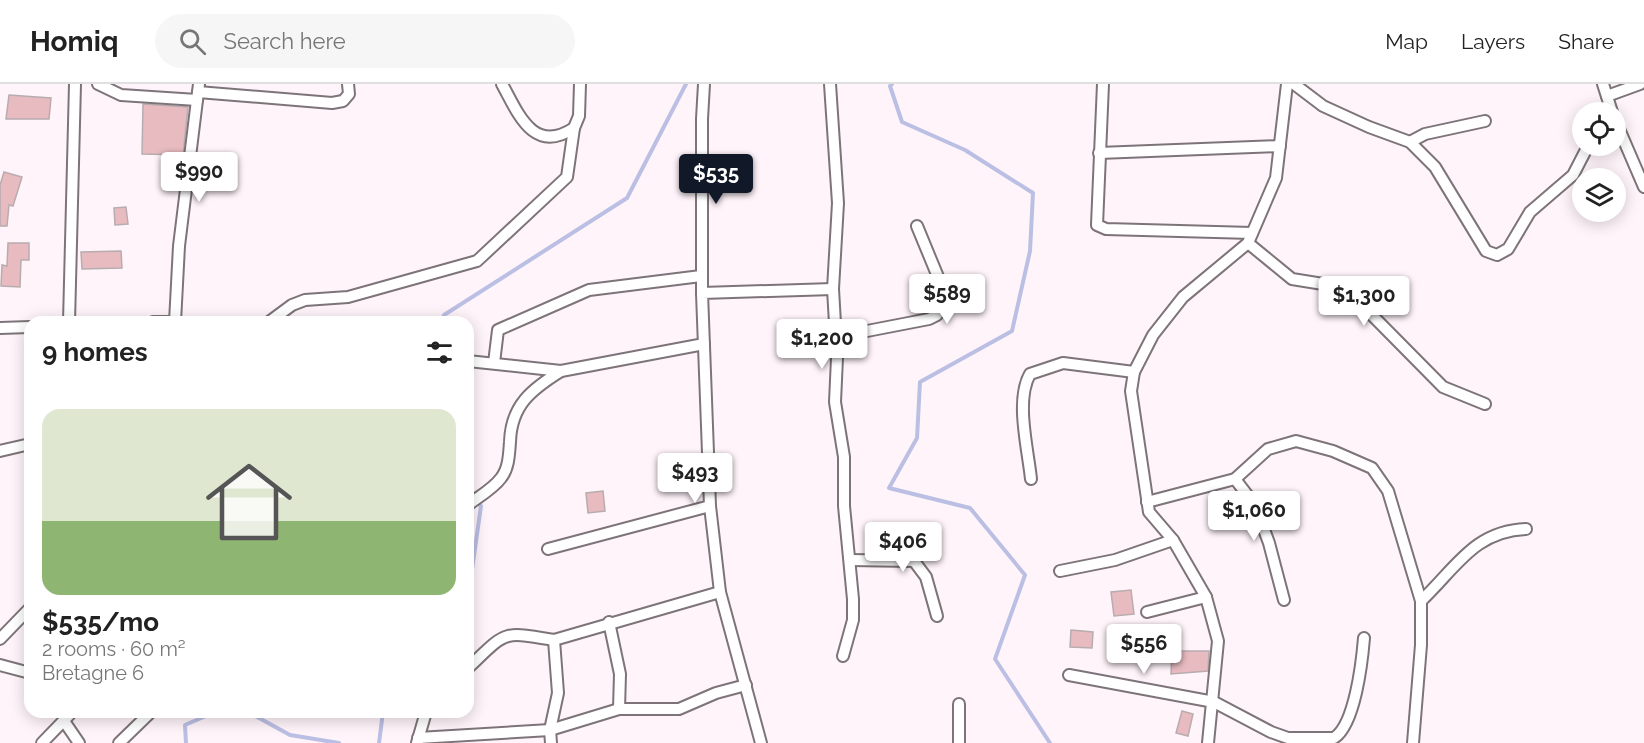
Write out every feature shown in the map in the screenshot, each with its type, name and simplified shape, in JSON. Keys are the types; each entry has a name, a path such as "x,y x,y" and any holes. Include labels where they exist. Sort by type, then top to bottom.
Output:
{"street":[{"path":"69,316 75,84"},
{"path":"98,84 121,95 198,92 332,103 343,101 349,94 348,84"},
{"path":"502,84 524,123 533,132 554,136 574,128"},
{"path":"277,316 292,305 305,300 348,297 477,261 567,177 574,128 579,116 580,84"},
{"path":"704,84 701,276 710,506 720,592 761,743"},
{"path":"830,84 838,203 833,289 836,337 835,402 844,458 844,506 853,620 843,656"},
{"path":"1102,84 1095,220 1100,227 1250,238 1292,279 1342,290 1362,305 1443,387 1485,404"},
{"path":"1208,743 1214,702 1218,641 1206,597 1173,540 1149,512 1131,392 1134,372 1153,335 1184,297 1250,238 1276,178 1287,84"},
{"path":"1294,84 1323,106 1368,127 1410,142 1435,167 1486,250 1497,255 1508,249 1530,212 1573,175 1583,156"},
{"path":"1603,84 1609,102"},
{"path":"1607,96 1640,84"},
{"path":"176,316 179,246 198,92"},
{"path":"1410,142 1425,134 1485,121"},
{"path":"1626,145 1644,187"},
{"path":"1099,153 1280,146"},
{"path":"836,337 929,319 937,315 943,289 916,226"},
{"path":"494,363 498,330 589,290 701,276"},
{"path":"702,292 833,289"},
{"path":"0,327 24,327"},
{"path":"474,361 561,370 704,344"},
{"path":"1031,479 1023,406 1023,386 1030,374 1063,363 1134,372"},
{"path":"474,500 501,479 509,456 513,416 521,401 533,389 561,370"},
{"path":"1147,502 1235,478 1268,449 1296,441 1333,451 1372,468 1388,491 1421,601 1421,645 1413,743"},
{"path":"0,451 24,445"},
{"path":"1235,478 1254,505 1269,543 1284,600"},
{"path":"548,549 710,506"},
{"path":"1421,601 1467,553 1485,538 1505,530 1526,529"},
{"path":"1060,571 1101,564 1173,540"},
{"path":"850,560 897,558 914,561 926,577 937,616"},
{"path":"474,662 502,636 518,634 554,640 609,622 720,592"},
{"path":"1148,612 1206,597"},
{"path":"0,639 24,614"},
{"path":"609,622 620,674 619,709"},
{"path":"1069,675 1214,702 1288,740 1334,738 1345,728 1362,665 1364,638"},
{"path":"551,743 550,730 558,693 554,640"},
{"path":"0,665 24,671"},
{"path":"424,718 418,740 550,730 619,709 680,709 716,693 746,684"},
{"path":"959,704 959,743"},
{"path":"42,743 67,718"},
{"path":"68,718 79,743"},
{"path":"119,743 145,718"}],"building":[{"path":"9,95 51,98 49,119 6,119"},
{"path":"143,104 188,107 183,155 142,154"},
{"path":"4,172 22,177 13,206 9,205 7,226 0,226 0,185"},
{"path":"126,207 128,224 115,225 114,208"},
{"path":"8,243 29,243 29,260 21,260 20,287 1,286 2,265 7,266"},
{"path":"121,251 122,268 82,269 81,252"},
{"path":"603,491 605,511 588,513 586,493"},
{"path":"1131,590 1134,614 1114,616 1111,592"},
{"path":"1071,630 1093,632 1092,648 1070,647"},
{"path":"1160,641 1163,659 1121,662 1121,643 1134,645"},
{"path":"1172,651 1209,651 1208,671 1171,674"},
{"path":"1182,711 1193,714 1188,736 1176,733"}],"waterway":[{"path":"444,316 627,198 686,84"},
{"path":"892,84 890,86 902,122 965,150 1033,193 1030,251 1012,331 920,382 917,438 889,488 970,508 1025,575 995,659 1050,743"},
{"path":"474,500 481,506 474,556"},
{"path":"186,743 185,725 201,718"},
{"path":"259,718 290,735 339,743"},
{"path":"379,743 382,718"}]}
